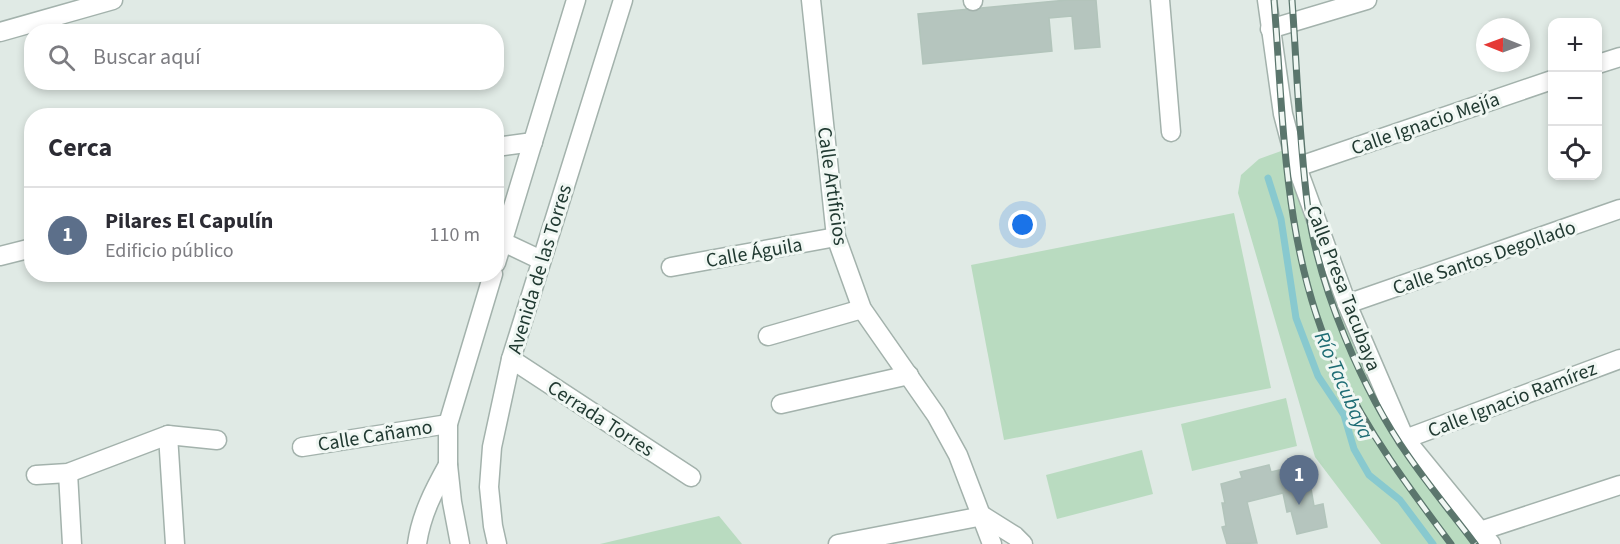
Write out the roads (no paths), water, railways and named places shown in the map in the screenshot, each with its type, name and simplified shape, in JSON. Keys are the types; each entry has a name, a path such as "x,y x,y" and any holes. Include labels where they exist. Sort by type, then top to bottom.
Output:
{"street":[{"path":"28,24 113,0"},
{"path":"504,239 576,0"},
{"name":"Avenida de las Torres","path":"497,544 489,487 492,447 511,359 623,0"},
{"name":"Calle Artificios","path":"811,0 836,237 862,309 936,415 958,455 992,544"},
{"path":"1160,0 1171,132"},
{"name":"Calle Presa Tacubaya","path":"1267,0 1283,114 1297,167 1347,304 1405,439 1486,537"},
{"path":"1270,29 1367,0"},
{"path":"0,32 24,25"},
{"path":"1602,63 1620,57"},
{"name":"Calle Ignacio Mejía","path":"1297,167 1548,81"},
{"path":"504,146 533,142"},
{"name":"Calle Santos Degollado","path":"1347,304 1620,209"},
{"name":"Calle Águila","path":"671,267 836,237"},
{"path":"504,242 541,260"},
{"path":"0,256 24,250"},
{"path":"460,544 448,465 448,424 491,282"},
{"path":"768,336 862,309"},
{"name":"Calle Ignacio Ramírez","path":"1405,439 1620,358"},
{"name":"Cerrada Torres","path":"511,359 692,477"},
{"path":"781,404 909,375"},
{"name":"Calle Cañamo","path":"302,447 448,424"},
{"path":"36,475 68,473 168,435 217,440"},
{"path":"168,435 175,544"},
{"path":"417,544 430,498 448,465"},
{"path":"68,473 72,544"},
{"path":"1486,537 1620,486"},
{"path":"838,544 983,516 1023,544"}],"waterway":[{"name":"Río Tacubaya","path":"1268,178 1281,219 1296,318 1318,376 1344,415 1354,449 1369,475 1400,500 1433,544"}],"railway":[{"path":"1274,0 1289,188 1306,280 1320,325 1338,369 1362,415 1405,481 1451,544"},
{"path":"1292,0 1300,131 1308,209 1322,272 1333,305 1360,371 1392,431 1475,544"}],"place":[{"name":"Pilares El Capulín","path":"1299,505"}]}
